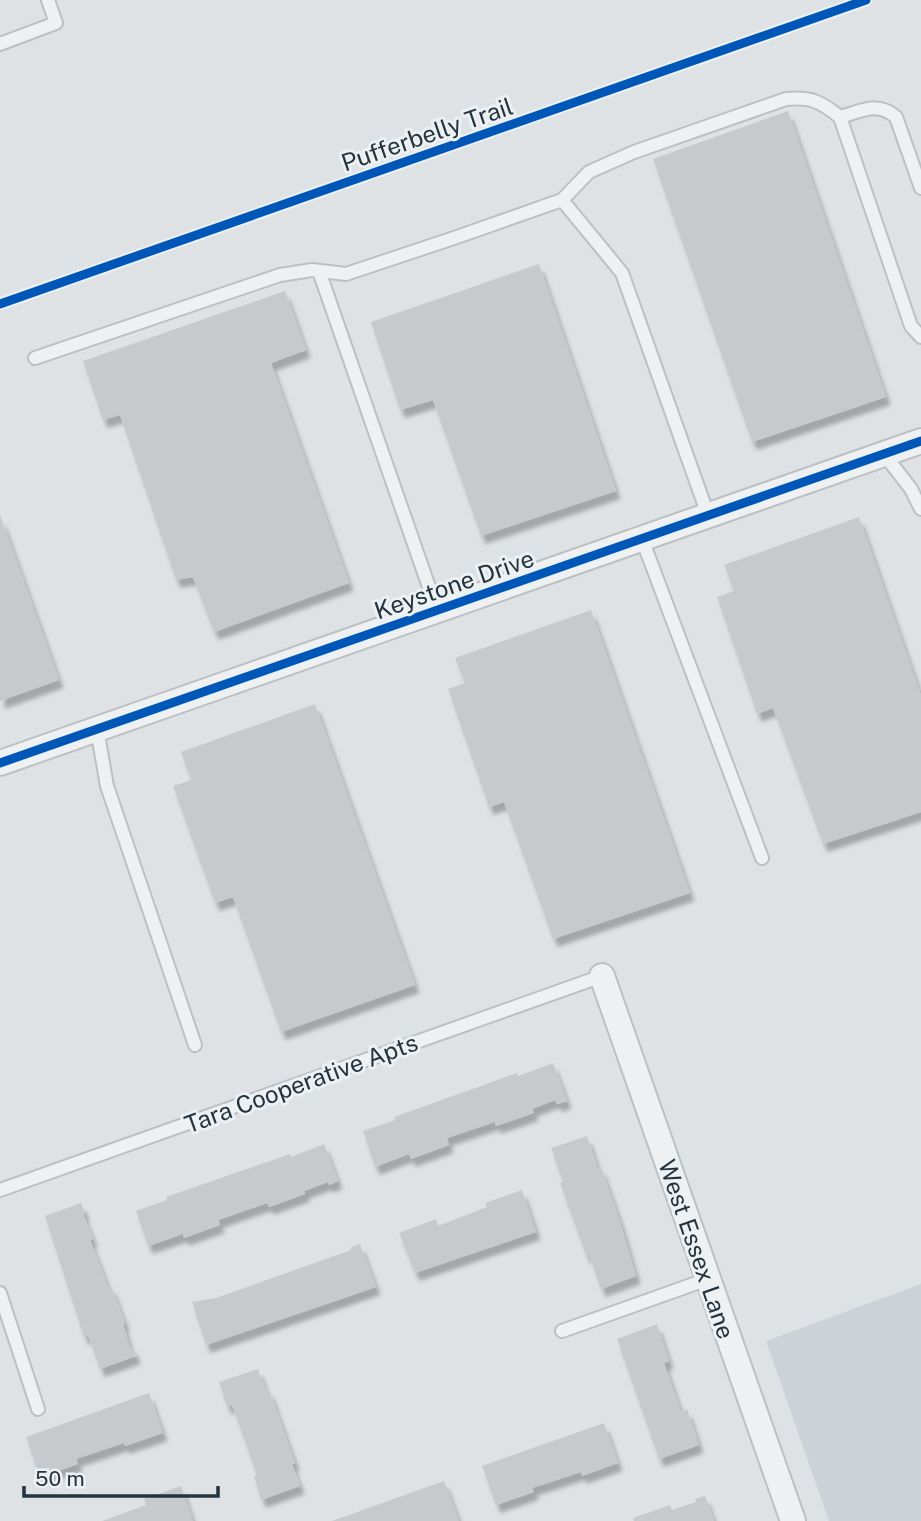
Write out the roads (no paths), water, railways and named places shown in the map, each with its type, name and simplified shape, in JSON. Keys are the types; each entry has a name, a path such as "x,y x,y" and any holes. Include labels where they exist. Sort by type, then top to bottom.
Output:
{"street":[{"name":"Keystone Drive","path":"0,763 921,441"},
{"name":"West Essex Lane","path":"602,976 793,1521"}],"lane":[{"path":"0,44 56,23 48,0"},
{"path":"35,358 280,275 319,271 346,274 562,200 589,172 634,152 786,99 806,97 824,104 840,117 911,326 921,337"},
{"path":"840,117 876,107 887,110 896,117 921,188"},
{"path":"562,200 622,273 708,515"},
{"path":"319,271 437,610"},
{"path":"884,454 911,489 921,509"},
{"path":"642,539 762,858"},
{"path":"97,729 107,786 195,1045"},
{"name":"Tara Cooperative Apts","path":"0,1190 602,976"},
{"path":"562,1331 708,1279"},
{"path":"0,1293 38,1409"}]}
